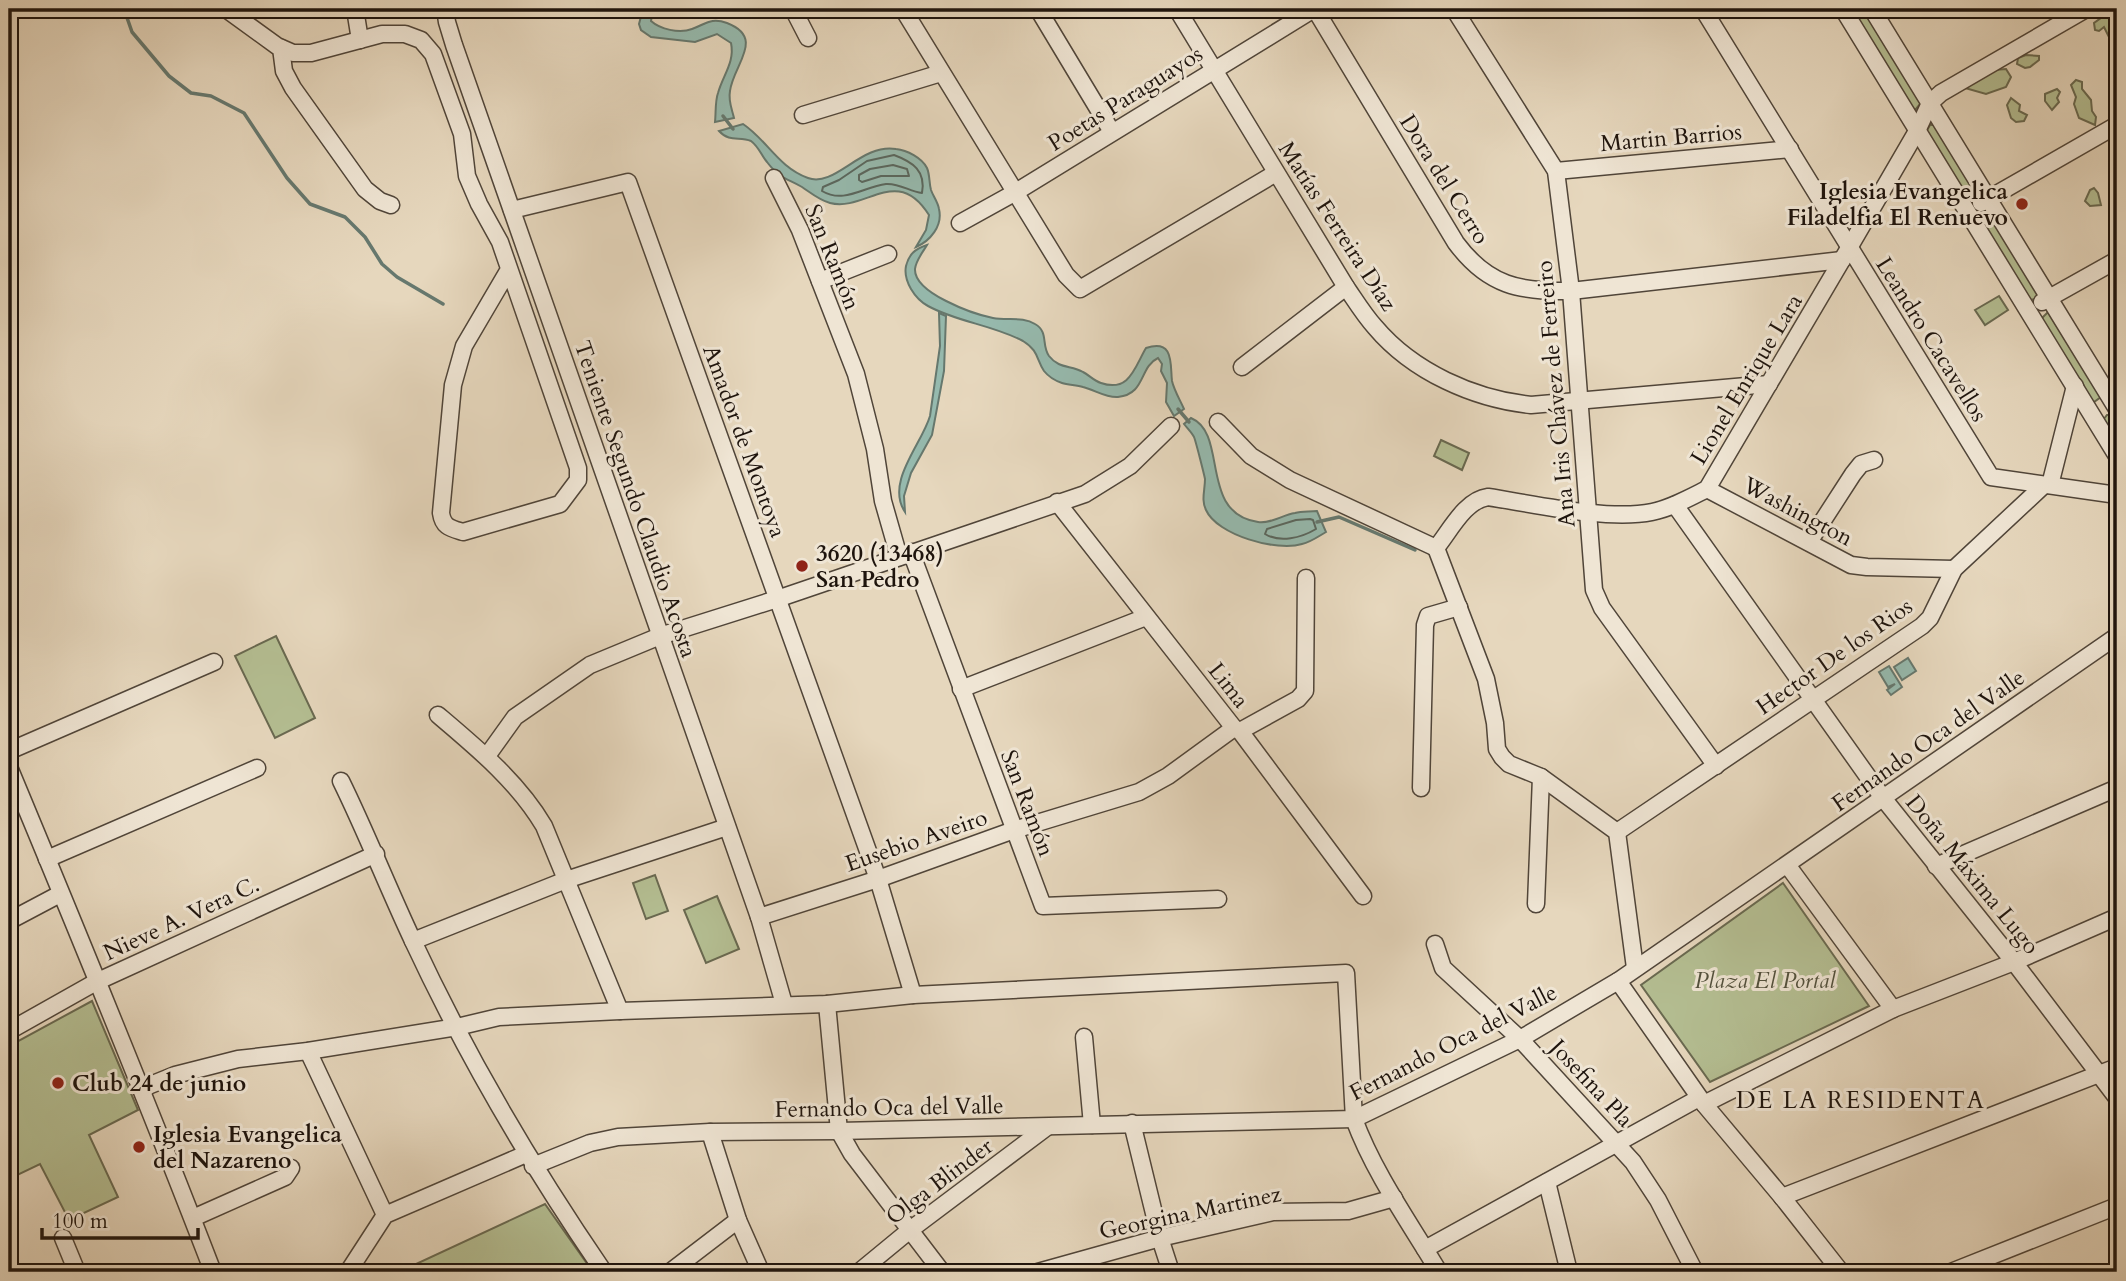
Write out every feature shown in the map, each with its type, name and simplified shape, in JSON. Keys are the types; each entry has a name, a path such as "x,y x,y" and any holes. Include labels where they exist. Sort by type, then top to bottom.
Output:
{"street":[{"path":"226,9 281,48 293,53 311,53 382,34 405,34 421,40 433,54 461,134 467,176 500,242 578,468 578,480 560,504 463,532 449,528 442,522 440,513 453,385 464,346 508,271"},
{"path":"355,9 360,40"},
{"name":"Teniente Segundo Claudio Acosta","path":"445,9 450,34 759,918 784,1004"},
{"path":"793,9 808,38"},
{"path":"903,9 1066,275 1080,289 1276,173"},
{"path":"1038,9 1112,132"},
{"name":"Matías Ferreira Díaz","path":"1177,9 1346,287 1375,327 1397,350 1424,369 1505,402 1531,405 1769,384"},
{"name":"Poetas Paraguayos","path":"960,223 1016,192 1314,9"},
{"name":"Dora del Cerro","path":"1314,9 1469,261 1484,273 1518,289 1571,291 1846,254"},
{"name":"Ana Iris Chávez de Ferreiro","path":"1454,9 1556,171 1571,291 1594,590 1602,608 1716,766"},
{"name":"Leandro Cacavellos","path":"1703,9 1790,149 1846,254 1991,477 2117,495"},
{"path":"1843,9 2117,456"},
{"path":"1872,9 2116,402 2090,413"},
{"path":"1930,103 1941,93 2086,9"},
{"path":"281,48 285,71 293,89 365,189 380,201 391,205"},
{"path":"803,115 941,73"},
{"name":"Lionel Enrique Lara","path":"1436,548 1469,506 1488,497 1588,512 1651,513 1675,505 1707,489 1846,254 1917,131 1930,103"},
{"path":"1967,211 2117,125"},
{"name":"Martin Barrios","path":"1556,171 1790,149"},
{"name":"San Ramón","path":"774,178 800,230 856,374 875,449 883,501 961,689 1043,906 1218,899"},
{"name":"Amador de Montoya","path":"512,210 628,182 878,879 913,995"},
{"path":"500,242 520,234"},
{"path":"820,281 888,254"},
{"path":"2028,310 2117,260"},
{"path":"1242,367 1346,287"},
{"path":"2047,485 2074,386"},
{"path":"1218,422 1251,456 1290,480 1436,548 1486,678 1497,749 1509,764 1541,777 1617,832 1634,968"},
{"path":"487,757 515,717 590,665 660,636 778,599 1085,494 1130,466 1171,426"},
{"path":"1810,542 1853,474 1861,464 1874,460"},
{"name":"Hector De los Rios","path":"1617,832 1814,701 1930,618 1954,569 2047,485"},
{"name":"Washington","path":"1707,489 1851,565 1867,568 1954,569"},
{"name":"Lima","path":"1057,502 1146,618 1237,729 1363,896"},
{"name":"Doña Máxima Lugo","path":"1675,505 1882,798 2014,962 2117,1098"},
{"name":"Eusebio Aveiro","path":"759,918 1014,830 1139,792 1168,776 1237,729 1298,699 1305,691 1306,578"},
{"path":"1421,788 1424,625 1428,616 1459,607"},
{"path":"961,689 1146,618"},
{"name":"Fernando Oca del Valle","path":"385,1215 530,1160 618,1137 710,1132 1354,1119 1520,1039 1618,981 2117,636"},
{"path":"9,751 214,662"},
{"path":"438,715 487,757 534,808 544,826 620,1010"},
{"path":"9,767 96,982 143,1088 213,1272"},
{"path":"47,859 257,768"},
{"path":"1536,904 1541,777"},
{"path":"341,781 376,854 413,942 457,1027 530,1160 604,1272"},
{"path":"1936,866 2117,788"},
{"path":"413,942 566,880 727,827"},
{"name":"Nieve A. Vera C.","path":"9,1031 96,982 376,854"},
{"path":"1787,866 1893,1009"},
{"path":"9,921 60,894"},
{"path":"1425,1249 1701,1101 1893,1009 2014,962 2117,917"},
{"name":"Josefina Pla","path":"1435,944 1443,968 1520,1039 1619,1144 1645,1178 1695,1272"},
{"path":"143,1088 176,1075 226,1061 457,1027 499,1017 620,1010 827,1004 913,995 1346,974 1354,1119 1360,1136 1394,1198 1439,1272"},
{"path":"1618,981 1701,1101 1782,1196 1841,1272"},
{"path":"827,1004 839,1131 852,1154 942,1272"},
{"path":"1084,1037 1092,1125"},
{"path":"308,1051 385,1215 348,1272"},
{"path":"1782,1196 2117,1067"},
{"path":"1132,1123 1171,1272"},
{"name":"Olga Blinder","path":"859,1272 910,1230 1047,1127"},
{"path":"710,1132 738,1220 761,1272"},
{"path":"192,1219 285,1177 291,1168"},
{"path":"1547,1182 1569,1272"},
{"name":"Georgina Martinez","path":"1038,1272 1160,1238 1273,1212 1348,1211 1394,1198"},
{"path":"1951,1272 2117,1206"},
{"path":"670,1272 738,1220"},
{"path":"64,1238 77,1272"}],"green space":[{"path":"1856,9 1864,9 1921,103 1916,109 1913,109 1853,13"},
{"path":"2117,13 2115,43 2104,27 2099,31 2095,30 2094,23"},
{"path":"2026,55 2039,56 2039,60 2025,68 2017,64 2018,58"},
{"path":"2006,69 2011,77 2006,87 1986,94 1965,88 1994,70"},
{"path":"2076,80 2082,82 2082,89 2091,100 2092,111 2096,117 2095,125 2079,118 2071,85"},
{"path":"2057,89 2060,92 2057,98 2059,102 2052,110 2045,101 2045,94"},
{"path":"2011,98 2020,105 2019,111 2027,115 2024,121 2016,122 2011,118 2007,105"},
{"path":"1930,125 1935,125 1978,195 1975,199 1968,201 1926,132"},
{"path":"2094,188 2101,205 2090,206 2085,201 2090,190"},
{"path":"1983,212 1989,212 2039,295 2036,299 2030,300 1979,218"},
{"path":"1999,296 2008,310 1985,325 1975,310"},
{"path":"2048,312 2101,397 2094,402 2090,400 2041,319"},
{"path":"2107,415 2112,415 2117,421 2117,445 2103,420"},
{"path":"1441,440 1469,453 1462,470 1434,456"},
{"path":"276,636 315,718 275,738 235,656"},
{"path":"655,875 668,911 646,919 633,883"},
{"name":"Plaza El Portal","path":"1783,883 1869,1006 1710,1082 1641,985"},
{"path":"717,896 739,949 706,963 684,910"},
{"path":"92,1001 138,1110 89,1135 118,1197 69,1220 40,1164 9,1179 9,1046"},
{"path":"545,1204 593,1272 399,1272"}],"water":[{"path":"643,9 653,9 651,21 670,30 687,30 717,21 738,29 744,36 744,53 730,91 734,118 715,122 717,96 730,62 731,43 717,34 695,42 651,37 641,30 639,24"},
{"path":"743,124 789,167 808,178 828,177 871,152 883,149 900,150 914,155 925,164 928,171 931,190 940,215 937,227 926,241 916,247 926,230 929,215 917,200 905,193 881,193 843,204 830,203 819,198 783,178 751,141 727,137 719,131"},
{"path":"927,245 915,269 917,278 924,286 946,301 972,312 1035,324 1042,331 1047,352 1053,360 1079,370 1098,382 1111,385 1125,381 1135,370 1146,348 1162,347 1169,355 1172,381 1184,409 1174,416 1166,402 1167,383 1158,358 1148,367 1133,391 1118,397 1109,396 1052,378 1044,371 1032,348 1023,341 928,306 911,289 906,278 906,266 911,255"},
{"path":"939,313 946,316 944,371 932,435 911,473 904,496 905,512 899,488 907,463 930,416 940,346"},
{"path":"1191,418 1202,427 1209,440 1220,489 1239,516 1263,522 1298,512 1317,511 1326,532 1305,543 1278,546 1235,534 1212,519 1203,499 1205,479 1195,440 1184,424"},
{"path":"1908,658 1916,671 1902,680 1894,667"},
{"path":"1889,666 1902,687 1891,695 1887,690 1895,684 1888,687 1879,672"}],"waterway":[{"path":"124,9 132,32 169,76 191,93 211,96 244,113 287,178 310,204 345,217 365,237 382,264 397,277 443,304"},
{"path":"723,116 733,129"},
{"path":"1178,409 1189,422"},
{"path":"1317,522 1339,517 1415,550"}],"place":[{"name":"Iglesia Evangelica Filadelfia El Renuevo","path":"2022,204"},
{"name":"3620 (13468) San Pedro","path":"802,566"},
{"name":"Club 24 de junio","path":"58,1083"},
{"name":"Iglesia Evangelica del Nazareno","path":"139,1147"}],"district":[{"name":"DE LA RESIDENTA","path":"1861,1100"}]}
